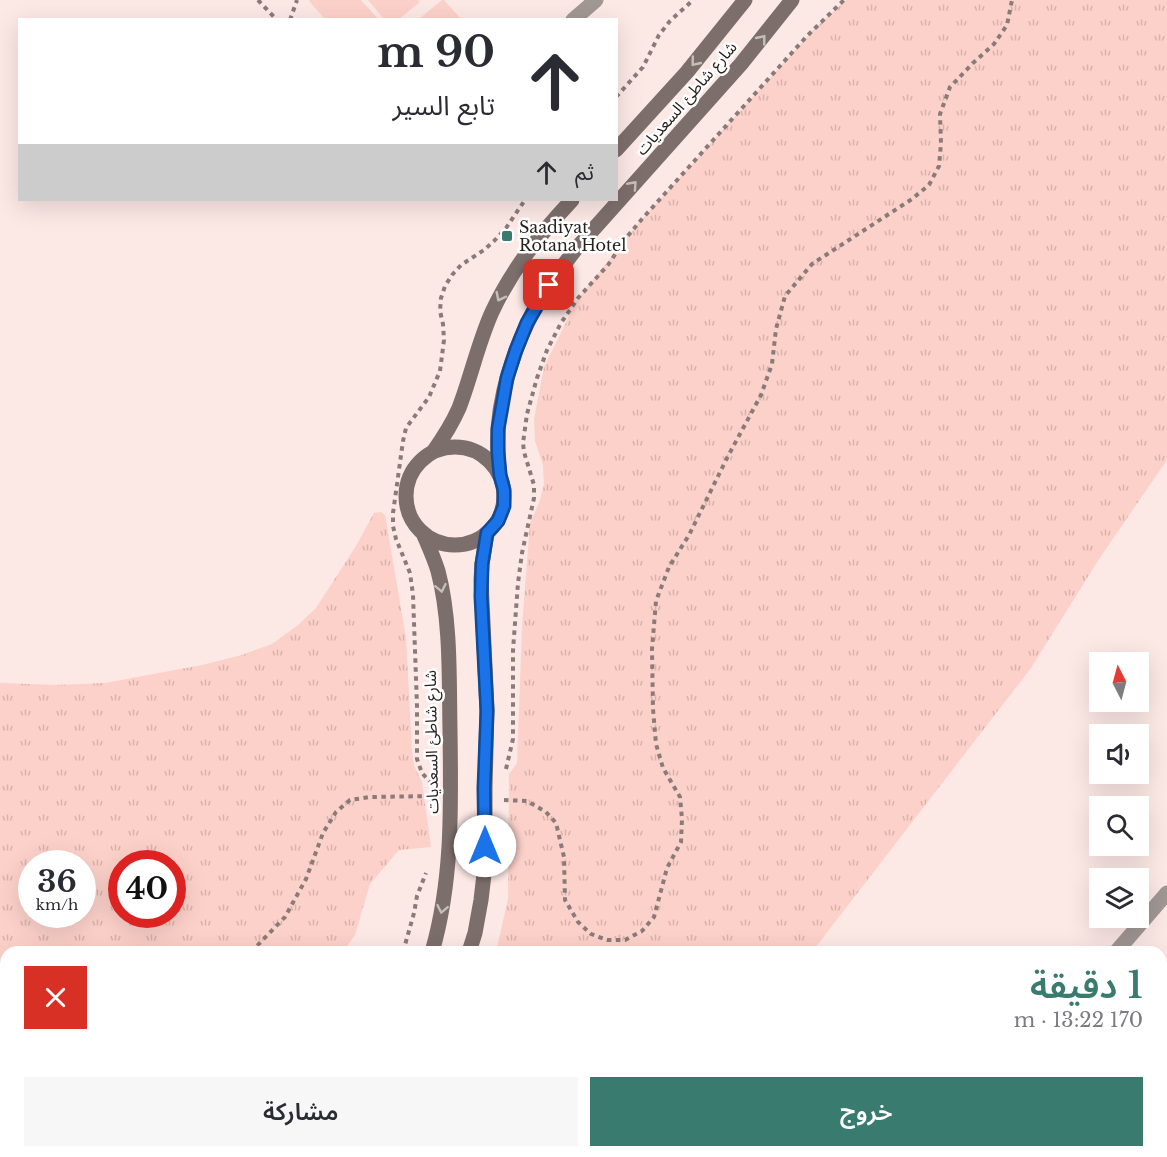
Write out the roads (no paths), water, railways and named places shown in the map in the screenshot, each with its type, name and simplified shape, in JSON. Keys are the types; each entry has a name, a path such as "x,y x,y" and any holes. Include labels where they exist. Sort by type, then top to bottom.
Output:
{"street":[{"path":"575,18 596,0"},
{"name":"شارع شاطئ السعديات","path":"618,148 687,72 745,0"},
{"name":"شارع شاطئ السعديات","path":"500,475 498,429 507,378 527,323 541,297 575,250 741,64 792,0"},
{"path":"433,452 448,447 464,447 479,452 492,462 500,475 504,490 504,506 498,521 487,533 476,540 462,544 448,544 423,533 413,521 407,506 406,490 411,475 420,462 433,452 458,410 492,313 506,286 540,235 571,201"},
{"name":"شارع شاطئ السعديات","path":"423,533 438,571 445,611 449,697 451,785 448,865 444,898 433,946"},
{"path":"471,946 481,900 489,794 481,580 487,533"},
{"path":"1121,946 1167,892"}],"place":[{"name":"Saadiyat Rotana Hotel","path":"507,236"}]}
